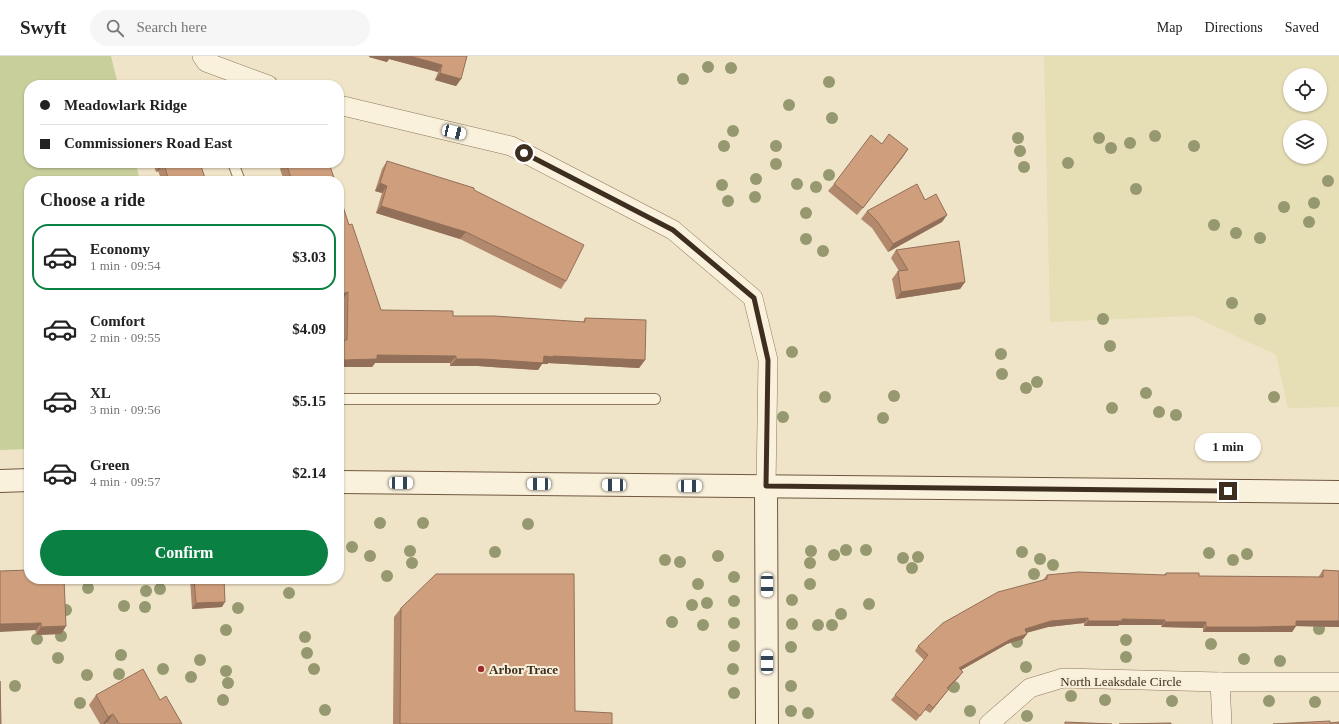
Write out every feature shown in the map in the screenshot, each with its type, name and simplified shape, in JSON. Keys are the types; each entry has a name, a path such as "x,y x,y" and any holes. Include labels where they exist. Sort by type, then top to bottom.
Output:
{"main road":[{"path":"0,481 24,480"},
{"path":"344,482 1339,492"},
{"path":"766,486 767,724"}],"street":[{"path":"202,56 206,62 233,79"},
{"path":"344,106 511,146 673,230 754,298 768,360 766,486"},
{"name":"North Leaksdale Circle","path":"989,724 1030,688 1063,678 1220,682 1339,682"},
{"path":"1220,682 1222,724"}],"lane":[{"path":"344,399 655,399"}],"shaded area":[{"path":"1044,56 1339,56 1339,407 1288,408 1276,355 1193,316 1050,322"}],"green space":[{"path":"0,56 111,56 117,80 24,80 24,168 137,168 139,176 24,176 24,449 0,450"}],"building":[{"path":"410,56 467,56 461,79 440,73 442,65"},
{"path":"889,134 908,149 863,208 834,184 871,135 882,144"},
{"path":"387,161 474,188 474,190 584,245 566,281 466,232 381,206 387,186 380,183"},
{"path":"165,168 202,168 204,176 168,176"},
{"path":"288,168 331,168 333,176 290,176"},
{"path":"917,184 925,200 936,194 947,215 893,244 877,221 867,211"},
{"path":"344,210 349,225 352,224 381,310 453,311 453,316 494,316 585,322 585,318 646,320 645,360 544,356 543,363 483,359 456,359 456,356 377,355 377,359 344,360 344,340 347,340 348,292 344,293"},
{"path":"959,241 965,282 901,292 898,271 908,270 896,250"},
{"path":"24,570 24,584 64,584 66,626 41,627 41,623 0,624 0,571"},
{"path":"1323,570 1339,571 1339,621 1296,621 1296,626 1206,627 1206,622 1165,622 1165,620 1122,619 1122,621 1088,621 1088,618 1051,621 1025,629 1027,634 1011,639 959,668 963,672 947,688 949,689 933,708 929,704 920,716 895,695 928,655 918,646 943,623 998,592 1047,579 1047,575 1078,572 1166,575 1166,573 1199,573 1199,576 1323,577"},
{"name":"Arbor Trace","path":"436,574 574,574 575,711 612,713 612,724 400,724 401,608"},
{"path":"194,584 224,584 225,602 196,603"},
{"path":"143,669 160,700 166,696 182,724 119,724 113,714 108,717 96,695"},
{"path":"0,681 1,724 0,724"},
{"path":"1330,721 1330,723 1339,722 1339,724 1273,724"},
{"path":"1065,722 1112,724 1065,724"},
{"path":"1171,723 1171,724 1119,724"}],"place":[{"name":"Arbor Trace","path":"481,669"}],"route":[{"path":"524,153 673,230 754,298 768,360 766,486 1228,491"}]}
